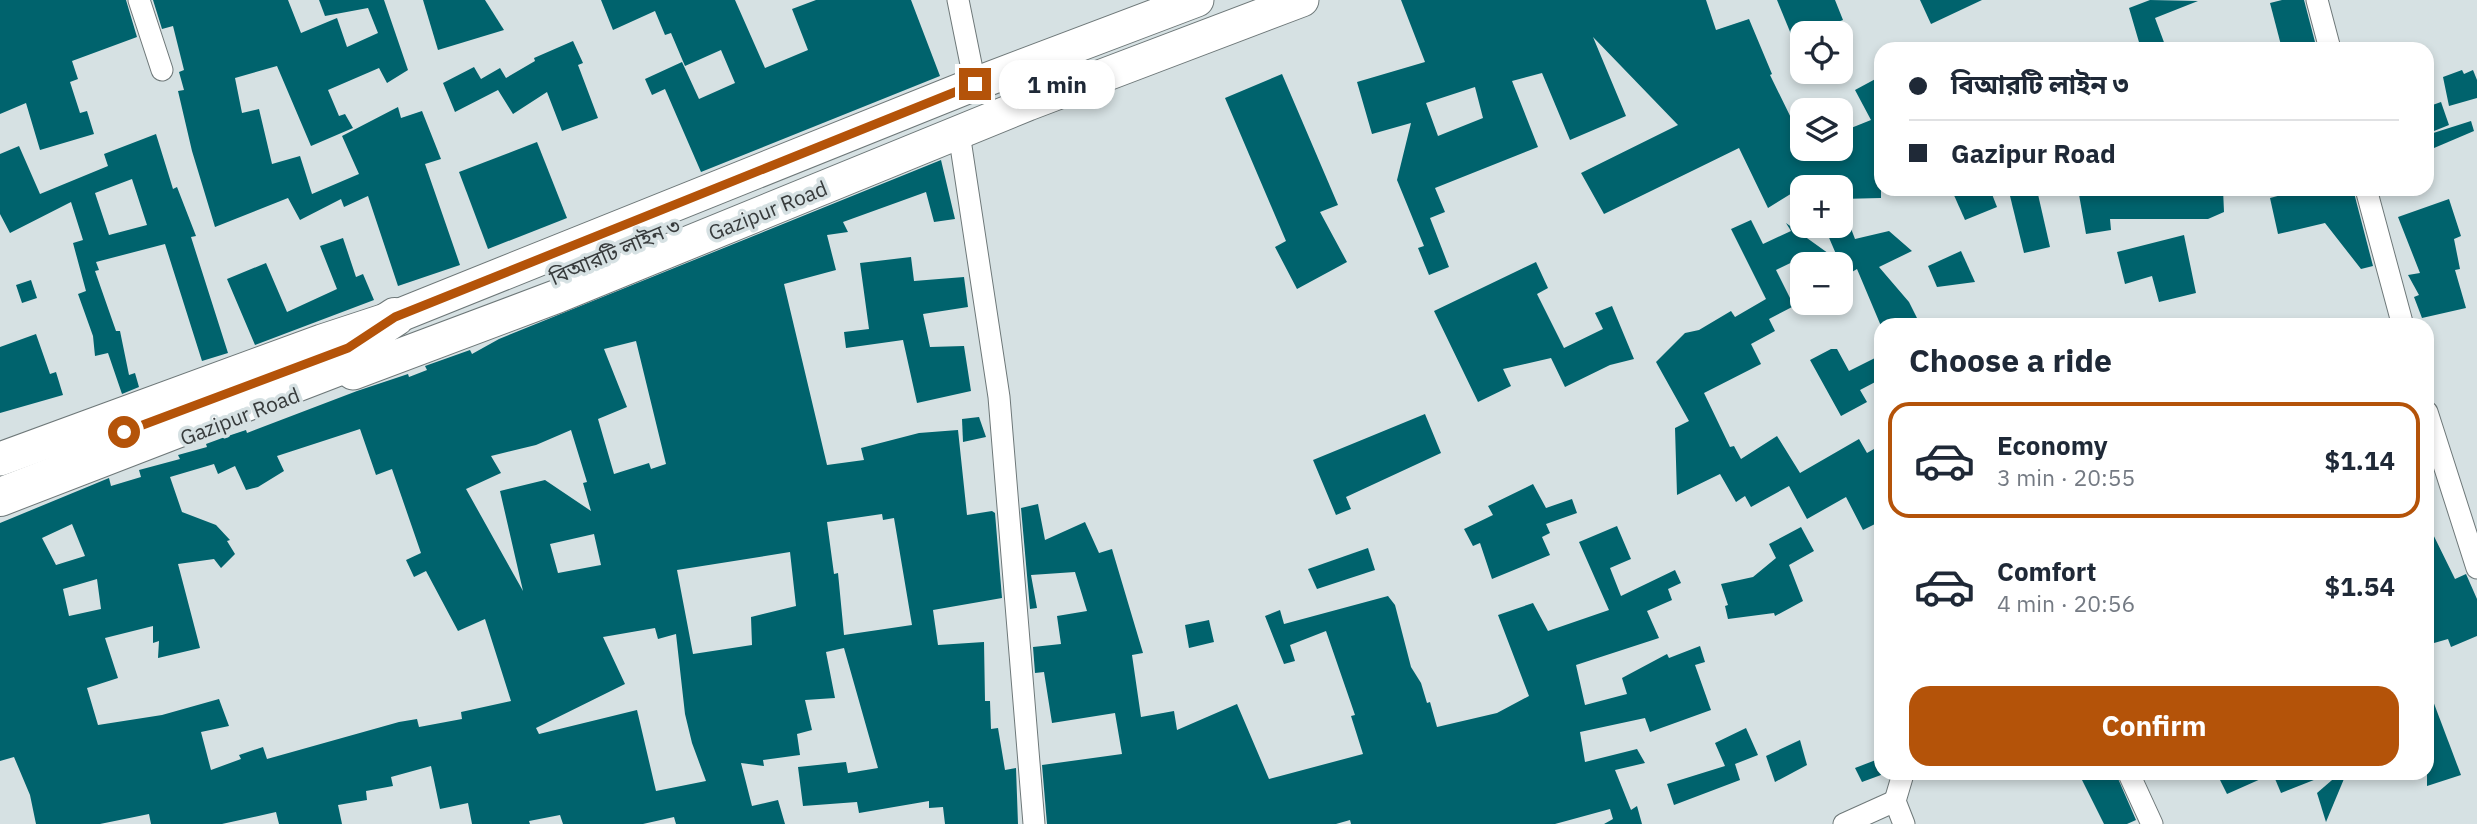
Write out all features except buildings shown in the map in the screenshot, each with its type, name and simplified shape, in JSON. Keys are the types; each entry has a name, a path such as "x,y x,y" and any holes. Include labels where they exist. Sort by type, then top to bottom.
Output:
{"highway":[{"name":"বিআরটি লাইন ৩","path":"0,479 374,338"},
{"name":"বিআরটি লাইন ৩","path":"0,497 355,360 374,338"}],"main road":[{"name":"Gazipur Road","path":"0,459 322,341 374,338 975,84 1197,0"},
{"name":"বিআরটি লাইন ৩","path":"374,338 630,247 845,153 1241,0"},
{"name":"Gazipur Road","path":"0,514 99,471 558,296 959,133 1302,0"}],"street":[{"path":"139,0 162,70"},
{"path":"958,0 975,84"},
{"path":"2317,0 2328,42"},
{"path":"959,133 999,397 1034,824"},
{"path":"2368,196 2401,318"},
{"path":"2434,440 2477,568"},
{"path":"1901,780 1895,802 1903,824"},
{"path":"2132,780 2152,824"},
{"path":"1844,824 1895,802"}],"route":[{"path":"124,432 348,348 395,317 975,84"}]}
